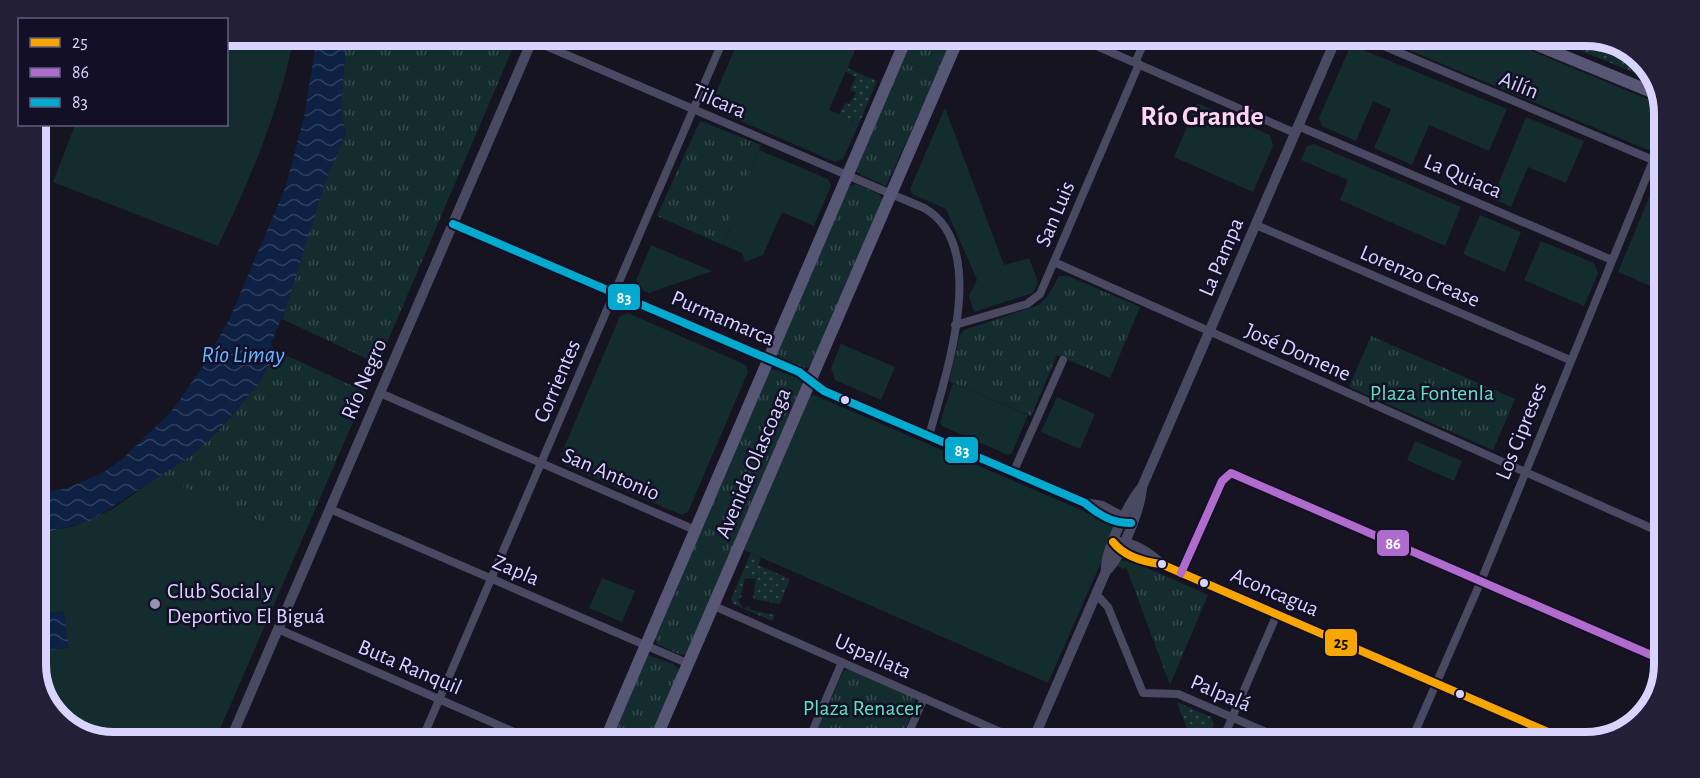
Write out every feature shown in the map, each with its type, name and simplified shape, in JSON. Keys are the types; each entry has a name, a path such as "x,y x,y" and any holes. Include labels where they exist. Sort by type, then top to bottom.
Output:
{"main road":[{"name":"Avenida Olascoaga","path":"609,732 903,46"},
{"name":"Avenida Olascoaga","path":"659,732 955,46"},
{"path":"1540,46 1649,91"}],"street":[{"name":"Río Negro","path":"234,732 529,46"},
{"name":"Tilcara","path":"548,46 933,213 951,239 960,274 955,325 929,436"},
{"name":"Corrientes","path":"425,732 721,46"},
{"name":"La Quiaca","path":"1096,46 1612,260"},
{"name":"San Luis","path":"955,325 1032,302 1042,289 1143,46"},
{"name":"La Pampa","path":"1036,732 1119,545 1126,521 1141,501 1142,488 1333,46"},
{"name":"Ailín","path":"1384,46 1653,160"},
{"name":"Los Cipreses","path":"1415,732 1481,581 1653,160"},
{"name":"Purmamarca","path":"453,224 799,372 811,381"},
{"name":"Lorenzo Crease","path":"1256,225 1570,360"},
{"name":"José Domene","path":"1054,262 1654,530"},
{"path":"1013,472 1063,360"},
{"path":"811,381 824,392 1085,503 1102,506 1126,521"},
{"name":"San Antonio","path":"380,393 695,530"},
{"path":"1181,573 1222,481 1227,474 1235,474 1654,656"},
{"name":"Zapla","path":"330,509 689,664"},
{"name":"Aconcagua","path":"1119,545 1148,553 1161,564 1181,573 1548,732"},
{"name":"Palpalá","path":"1096,594 1109,610 1141,692 1149,696 1178,694 1267,732"},
{"name":"Uspallata","path":"714,606 1001,732"},
{"path":"1226,732 1277,614"},
{"name":"Buta Ranquil","path":"278,629 514,732"},
{"path":"812,732 842,662"},
{"path":"909,732 924,698"}],"green space":[{"path":"228,46 292,46 263,144 218,246 53,182 75,126 228,126"},
{"path":"345,46 514,46 378,364 282,319 324,185 346,132 341,111"},
{"path":"736,46 857,46 829,110 859,124 843,159 835,162 715,110 712,102"},
{"path":"909,46 950,46 886,186 861,175 856,170"},
{"path":"1399,46 1520,46 1652,101 1653,148 1648,150"},
{"path":"1570,46 1585,46 1611,52 1627,61 1640,75"},
{"path":"1356,47 1507,109 1489,151 1429,125 1412,165 1374,148 1391,109 1373,101 1356,141 1322,126 1319,118 1349,49"},
{"path":"847,68 877,81 859,124 839,115 845,103 849,104 856,93 850,90 856,77 846,72"},
{"path":"1197,103 1270,135 1273,146 1253,192 1174,157"},
{"path":"945,108 1004,265 1029,258 1038,282 1033,293 974,312 969,296 977,280 946,209 912,194 910,189"},
{"path":"1526,117 1584,141 1566,183 1528,167 1511,207 1492,199"},
{"path":"700,121 761,145 727,226 730,228 723,245 657,216"},
{"path":"1314,144 1461,207 1445,246 1340,200 1348,180 1301,160 1307,146"},
{"path":"759,150 828,179 831,186 814,226 782,212 763,255 745,262 742,253 723,245 730,229 726,227"},
{"path":"856,184 879,194 883,201 812,366 798,367 777,353 849,186"},
{"path":"1653,188 1653,287 1618,272"},
{"path":"1480,215 1521,232 1505,272 1463,254"},
{"path":"1541,241 1594,263 1598,273 1584,306 1524,280"},
{"path":"651,245 712,271 649,293 639,289 636,280"},
{"path":"1059,276 1068,276 1140,307 1110,378 1057,355 1031,416 949,381 960,335 964,330 1039,305 1047,297"},
{"path":"628,313 746,365 748,372 688,512 682,515 564,465 560,457 620,316"},
{"name":"Plaza Fontenla","path":"1371,336 1515,399 1493,450 1349,387"},
{"path":"841,344 895,367 881,400 835,380 831,368"},
{"path":"274,350 366,392 302,540 159,476 192,455 220,429 260,382"},
{"path":"773,369 798,378 803,384 686,654 681,655 657,644 655,637 768,372"},
{"path":"953,383 1028,415 1012,453 1008,455 942,426 940,422"},
{"path":"814,395 1114,526 1114,533 1048,683 744,550 809,397"},
{"path":"1057,397 1095,414 1080,449 1041,432"},
{"path":"1415,441 1462,461 1454,481 1407,460"},
{"name":"Club Social y Deportivo El Biguá","path":"159,476 302,540 219,732 102,730 73,717 63,708 50,685 47,667 47,532 77,525 111,510"},
{"path":"751,553 761,558 758,565 790,579 780,604 753,599 756,579 745,578 742,593 740,593 742,596 738,600 744,609 733,604 731,599"},
{"path":"1129,560 1208,595 1170,685 1126,567 1124,569 1117,566 1121,561"},
{"path":"602,578 635,591 622,622 589,608"},
{"path":"748,606 751,610 775,615 772,621 744,609"},
{"path":"648,655 673,664 680,670 654,732 614,732"},
{"name":"Plaza Renacer","path":"844,670 851,670 915,698 915,706 904,732 816,732"},
{"path":"1177,702 1211,717 1214,725 1211,732 1188,732"}],"water":[{"name":"Río Limay","path":"316,46 345,46 341,111 346,132 324,185 289,299 271,344 274,350 271,362 260,382 214,435 192,455 90,521 47,532 47,492 70,487 104,472 121,460 171,412 200,371 229,320 286,186 304,117"},
{"path":"64,611 69,648 50,650 47,613"}],"transit line":[{"name":"83","path":"453,224 799,372 824,391 1085,503 1106,517 1118,522 1131,523"},
{"name":"86","path":"1181,573 1222,481 1231,473 1654,656"},
{"name":"25","path":"1113,542 1135,558 1161,564 1548,732"}],"place":[{"name":"Club Social y Deportivo El Biguá","path":"155,604"}],"district":[{"name":"Río Grande","path":"1202,117"}]}
